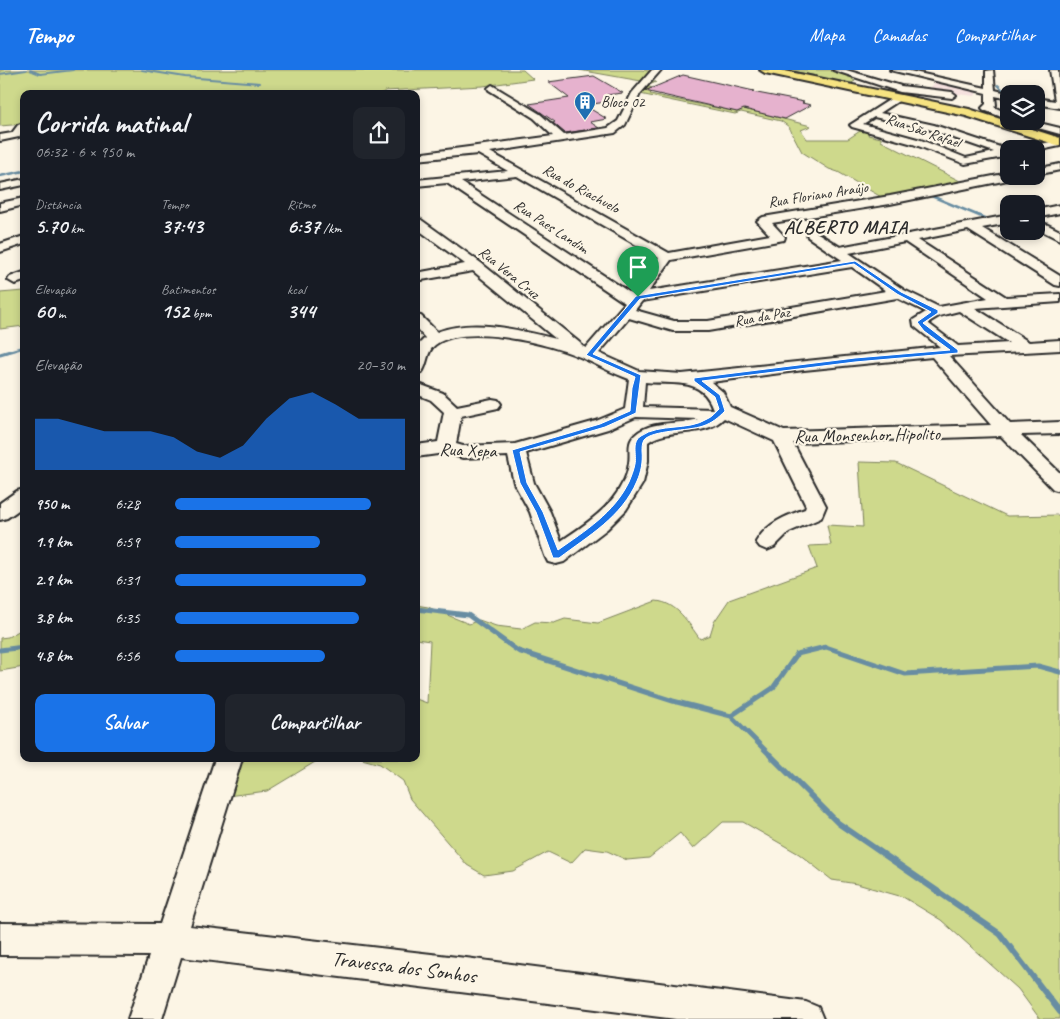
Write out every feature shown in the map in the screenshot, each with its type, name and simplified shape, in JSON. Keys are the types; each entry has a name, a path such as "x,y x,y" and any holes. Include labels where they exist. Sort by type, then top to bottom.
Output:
{"main road":[{"path":"771,70 1000,119"},
{"path":"1030,130 1060,143"}],"street":[{"path":"420,157 562,139 615,129 622,123 636,94 657,70"},
{"path":"837,70 900,89 925,90 952,95"},
{"path":"894,70 934,74 1000,94"},
{"path":"1045,102 1060,104 1054,70"},
{"path":"990,71 992,105 988,108 1000,115"},
{"path":"925,90 934,74"},
{"path":"492,88 537,116 562,139"},
{"path":"873,114 897,98"},
{"path":"873,114 931,127 1000,151"},
{"name":"Rua São Rafael","path":"873,114 855,124 858,127 917,142 965,161 1000,154"},
{"path":"0,129 20,127"},
{"path":"1045,128 1060,131"},
{"path":"0,138 15,135 20,129"},
{"path":"1045,146 1060,143"},
{"name":"Rua do Riachuelo","path":"478,150 668,257"},
{"path":"1045,170 1060,167"},
{"name":"Rua Paes Landim","path":"420,183 519,173"},
{"name":"Rua Floriano Araújo","path":"668,257 779,237 763,221 924,194 1000,179"},
{"name":"Rua Paes Landim","path":"450,180 633,304"},
{"path":"0,187 20,183"},
{"path":"0,207 20,202"},
{"path":"1045,212 1060,209"},
{"path":"838,251 1000,220"},
{"path":"970,226 1060,282"},
{"path":"1045,228 1060,236"},
{"name":"Rua Vera Cruz","path":"423,234 476,266 584,353"},
{"path":"813,234 899,293 936,311"},
{"path":"907,238 1004,302"},
{"path":"0,248 20,241"},
{"path":"584,353 633,304 668,257"},
{"path":"633,304 855,262"},
{"path":"420,276 476,266"},
{"name":"Rua da Paz","path":"633,304 673,326 697,327 899,293"},
{"path":"956,352 926,330 920,322 936,311 961,306 1060,298"},
{"path":"961,306 1025,346"},
{"path":"420,323 435,338"},
{"path":"420,354 426,345 444,334 491,331 533,338 584,353 638,376 673,381 828,363 1025,346 1060,345"},
{"path":"937,353 1006,431 1060,484"},
{"path":"638,376 635,388 634,412 720,412"},
{"path":"696,379 718,396 720,412"},
{"path":"420,389 433,393 446,403 453,412 456,454"},
{"path":"453,412 492,404"},
{"name":"Rua Xepa","path":"420,451 456,454 516,450 602,425 634,412"},
{"path":"516,450 524,483 540,512 556,556 620,506 633,482 639,464 639,442 642,438 656,432 700,425 711,420 720,412"},
{"name":"Rua Monsenhor Hipolito","path":"720,412 781,437 842,437 1060,428"},
{"path":"767,542 772,535 785,525 816,510 816,506 781,437"},
{"path":"145,1019 227,762"},
{"name":"Travessa dos Sonhos","path":"0,939 171,940 466,975 806,1019"}],"shaded area":[{"path":"936,81 978,90 975,96 928,91"}],"green space":[{"path":"0,70 523,70 533,79 483,86 405,90 20,90 20,124 0,126"},
{"path":"579,70 642,70 650,71 641,81"},
{"path":"790,70 833,70 856,77 852,79 855,81 850,84"},
{"path":"650,82 656,82 647,86 652,88 646,90 652,92 650,94 737,112 744,109 811,126 801,130 807,139 848,139 860,131 870,132 868,135 881,138 881,141 964,183 883,198 802,152 789,127 781,121 741,112 735,114 640,94"},
{"path":"20,291 20,326 0,329 0,293"},
{"path":"859,462 896,463 1007,516 1060,515 1060,1019 1040,1019 1018,989 941,920 903,897 857,884 832,880 799,854 743,822 723,822 693,849 680,833 649,858 627,860 607,851 585,848 571,863 548,852 513,871 484,875 467,865 410,799 403,781 380,764 373,762 420,762 420,700 427,703 430,641 420,640 420,606 428,607 469,624 479,620 496,626 521,629 535,622 554,623 565,619 598,623 656,601 670,606 682,615 700,639 710,635 714,622 729,600 817,568 809,546 831,545 827,525 863,527"},
{"path":"20,630 20,668 0,671 0,638 8,637"},
{"path":"237,762 315,762 267,791 227,796"}],"building":[{"path":"683,75 811,105 785,119 744,109 737,112 645,91"},
{"path":"594,76 623,93 606,95 615,101 584,105 607,119 590,122 599,128 565,133 553,123 555,122 529,104 569,98 548,82"}],"waterway":[{"path":"0,74 26,70"},
{"path":"30,70 40,74 73,70"},
{"path":"142,70 185,77 260,83"},
{"path":"0,176 20,172"},
{"path":"917,190 989,220"},
{"path":"0,354 20,348"},
{"path":"420,609 468,615 518,651 673,701 731,716"},
{"path":"731,716 773,688 797,654 826,647 905,674 1038,666 1060,672"},
{"path":"0,650 20,648"},
{"path":"731,716 838,823 1000,934 1060,1012"}],"place":[{"name":"Bloco 02","path":"585,121"}],"district":[{"name":"ALBERTO MAIA","path":"846,227"}],"route":[{"path":"855,262 899,293 936,311 920,322 926,330 956,352 855,360 696,379 718,396 721,401 722,410 711,420 700,425 656,432 642,438 639,442 638,450 639,464 628,494 620,506 556,556 540,512 524,483 516,450 602,425 634,412 635,388 638,376 589,355 638,297 855,262"}]}
